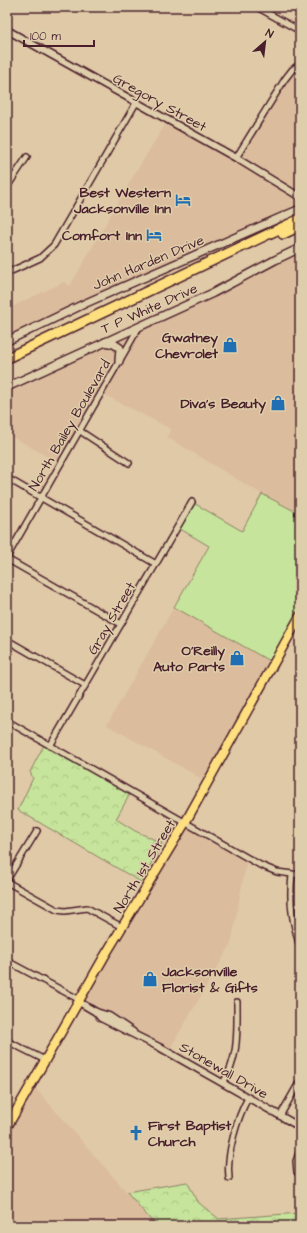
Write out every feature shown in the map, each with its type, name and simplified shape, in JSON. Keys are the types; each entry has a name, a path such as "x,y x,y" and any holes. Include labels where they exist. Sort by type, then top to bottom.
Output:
{"highway":[{"path":"7,358 300,219"},
{"path":"7,364 300,226"}],"main road":[{"name":"John Harden Drive","path":"7,341 86,303 300,209"},
{"name":"T P White Drive","path":"7,387 213,293 300,248"},
{"path":"104,342 114,344 120,348 119,361"},
{"name":"North 1st Street","path":"7,1125 122,927 185,823 300,616"}],"street":[{"path":"257,7 300,31"},
{"name":"Gregory Street","path":"7,30 236,158 300,197"},
{"path":"236,158 285,79 292,70 300,64"},
{"path":"7,273 40,258 54,245 136,102"},
{"path":"7,187 27,157"},
{"name":"North Bailey Boulevard","path":"7,558 139,327"},
{"path":"80,431 130,463"},
{"path":"7,478 156,564"},
{"name":"Gray Street","path":"50,746 192,502"},
{"path":"7,558 121,624"},
{"path":"7,640 85,685"},
{"path":"7,721 260,865 277,872 300,875"},
{"path":"37,830 7,881 57,910 65,911 87,908 122,927"},
{"path":"292,875 290,896 292,917 300,947"},
{"path":"7,961 80,1001"},
{"name":"Stonewall Drive","path":"80,1001 96,1012 101,1018 123,1030 136,1034 300,1127"},
{"path":"223,1083 230,1071 235,1055 237,1040 237,1002"},
{"path":"7,1041 45,1060"},
{"path":"280,1116 300,1081"},
{"path":"229,1178 228,1166 236,1124 248,1098"},
{"path":"297,1172 296,1161 300,1150"}],"shaded area":[{"path":"300,64 300,209 7,341 7,309 64,282 70,286 134,175 168,120 236,157 285,79"},
{"path":"300,248 300,514 262,494 167,437 171,429 101,393 61,464 7,434 7,386"},
{"path":"174,607 273,663 208,782 107,725"},
{"path":"185,823 247,858 231,944 168,1052 79,1002"},
{"path":"32,1084 156,1226 7,1226 7,1124"}],"green space":[{"path":"262,494 300,514 300,616 273,663 174,607 209,546 177,527 192,502 242,531"},
{"path":"45,743 131,792 116,819 135,831 162,843 141,882 18,810 33,778 30,772"},
{"path":"187,1182 199,1203 219,1219 300,1213 300,1226 156,1226 127,1192"}],"place":[{"name":"Best Western Jacksonville Inn","path":"183,200"},
{"name":"Comfort Inn","path":"154,235"},
{"name":"Gwatney Chevrolet","path":"230,345"},
{"name":"Diva’s Beauty","path":"278,403"},
{"name":"O'Reilly Auto Parts","path":"237,658"},
{"name":"Jacksonville Florist & Gifts","path":"150,979"},
{"name":"First Baptist Church","path":"136,1133"}]}
